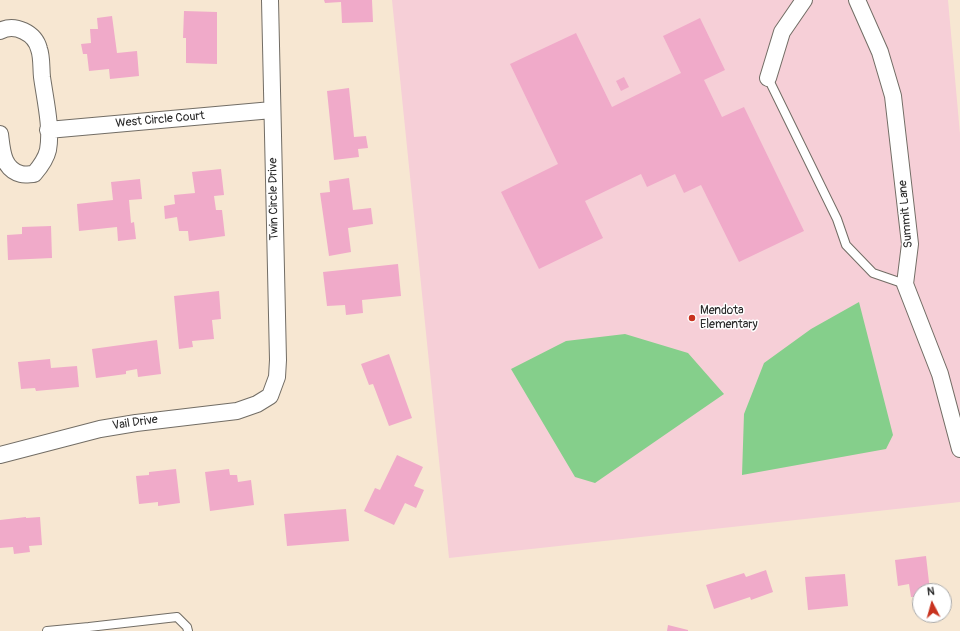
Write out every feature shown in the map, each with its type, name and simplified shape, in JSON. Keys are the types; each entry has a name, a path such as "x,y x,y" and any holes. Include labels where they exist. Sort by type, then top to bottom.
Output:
{"street":[{"name":"Twin Circle Drive","path":"270,0 278,360 277,377 270,396"},
{"path":"768,78 782,32 804,0"},
{"name":"Summit Lane","path":"857,0 880,52 893,96 910,244 905,284 940,374 960,449"},
{"path":"0,31 2,29 17,28 32,36 39,48 48,130 48,151 42,165 34,174 21,174 11,169 3,158 0,134"},
{"name":"West Circle Court","path":"48,130 272,110"},
{"name":"Vail Drive","path":"0,455 100,428 237,410 257,404 270,396"}],"lane":[{"path":"768,78 837,219 846,245 873,273 905,284"},
{"path":"47,631 88,629 177,617 187,627 188,631"}],"shaded area":[{"name":"Mendota Elementary","path":"392,0 948,0 960,134 960,502 449,558"}],"green space":[{"path":"859,302 893,435 886,449 742,475 744,414 764,363 811,329"},
{"path":"625,334 688,353 724,394 595,483 575,477 511,369 566,341"}],"building":[{"path":"324,0 372,0 373,22 342,23 341,2 325,3"},
{"path":"184,11 217,12 217,64 186,63 186,38 183,38"},
{"path":"112,16 117,53 137,51 139,76 110,79 109,69 89,71 87,54 83,54 81,44 91,43 90,29 98,29 97,18"},
{"path":"700,18 725,70 704,80 722,117 744,107 804,231 739,262 701,185 684,193 675,174 647,187 641,174 585,201 603,238 539,269 501,192 558,164 510,64 576,33 612,107 681,73 663,36"},
{"path":"624,77 629,87 621,91 616,81"},
{"path":"349,88 354,137 366,136 368,148 358,149 359,157 334,160 327,91"},
{"path":"221,169 224,195 214,196 216,210 222,210 225,236 189,241 188,231 179,231 177,217 165,219 164,206 175,204 174,195 195,193 192,172"},
{"path":"349,178 353,210 371,208 373,224 348,228 351,252 329,256 320,193 330,192 329,181"},
{"path":"140,179 142,199 129,200 131,223 134,222 136,239 118,241 117,227 79,231 77,204 113,200 111,182"},
{"path":"51,226 52,258 8,260 7,235 22,234 22,227"},
{"path":"398,264 401,296 362,300 363,313 346,315 345,305 327,306 323,272"},
{"path":"219,291 221,319 212,320 214,339 192,341 193,347 179,349 174,296"},
{"path":"157,340 161,374 138,377 137,369 126,371 126,374 96,378 92,349"},
{"path":"389,354 412,418 389,426 373,384 369,385 361,364"},
{"path":"50,359 51,368 77,366 79,387 36,391 35,388 21,389 18,362"},
{"path":"397,455 423,467 414,486 424,490 416,508 405,503 394,525 364,511 375,488 380,490"},
{"path":"176,469 180,503 158,506 158,502 139,504 136,476 149,475 149,472"},
{"path":"229,469 230,475 237,475 238,482 251,480 254,505 210,511 205,472"},
{"path":"346,509 349,541 287,546 284,514"},
{"path":"40,517 42,545 29,546 30,552 14,554 13,547 0,548 0,520"},
{"path":"926,556 929,583 912,583 911,597 909,584 898,586 895,560"},
{"path":"766,570 773,592 751,600 750,597 714,609 706,585 744,573 746,577"},
{"path":"845,574 848,606 808,610 805,577"},
{"path":"668,625 688,630 688,631 667,631"}],"place":[{"name":"Mendota Elementary","path":"692,318"}]}
